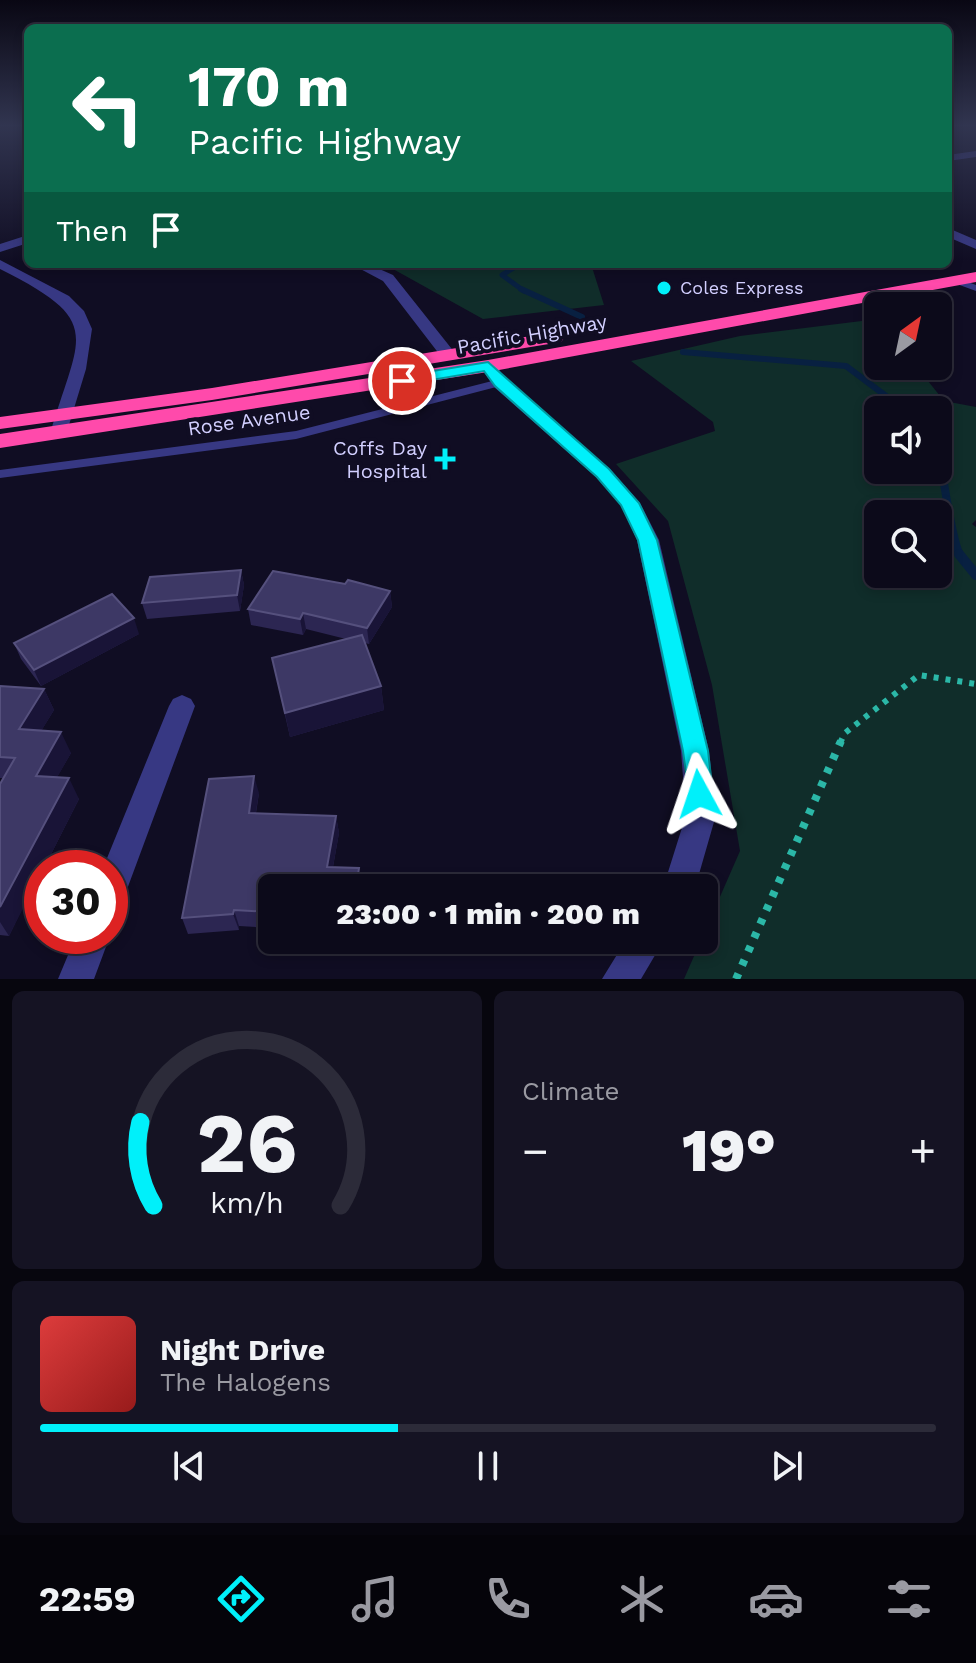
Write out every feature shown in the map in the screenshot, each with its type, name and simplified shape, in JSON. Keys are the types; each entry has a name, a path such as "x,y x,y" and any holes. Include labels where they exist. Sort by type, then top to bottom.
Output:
{"highway":[{"name":"Pacific Highway","path":"952,265 976,261"},
{"name":"Pacific Highway","path":"0,441 61,424 937,268"},
{"name":"Pacific Highway","path":"0,423 61,424 494,374 966,279"}],"street":[{"path":"952,234 976,245"},
{"path":"0,248 24,240"},
{"path":"0,264 66,297 85,327 87,343 61,424"},
{"path":"366,268 388,278 449,356"},
{"path":"494,374 603,473 630,503 648,540 695,751 701,815 683,874"},
{"path":"126,850 182,706"},
{"path":"76,979 86,954"},
{"path":"620,979 637,954"}],"lane":[{"path":"966,279 976,288"},
{"name":"Rose Avenue","path":"0,474 296,435 494,374"}],"path":[{"path":"736,979 845,733 919,675 976,684"}],"green space":[{"path":"391,268 592,268 604,305 483,319"},
{"path":"864,321 864,380 927,380 940,396 864,396 864,484 952,484 952,402 976,407 976,520 972,524 976,527 976,979 684,979 695,954 718,954 718,901 740,851 712,685 668,521 616,464 715,431 713,422 631,361 740,336"}],"building":[{"path":"241,570 237,595 142,603 150,577"},
{"path":"273,571 345,584 348,580 390,591 367,628 303,613 300,619 248,609"},
{"path":"112,594 134,618 34,670 14,643"},
{"path":"362,635 381,686 285,713 272,658"},
{"path":"0,686 44,689 19,729 61,732 36,776 69,778 30,850 24,850 24,862 0,907 0,784 15,758 0,757"},
{"path":"254,776 249,813 336,816 327,867 359,868 358,874 258,874 258,911 234,910 233,914 182,918 209,779"}],"waterway":[{"path":"513,268 502,275 522,289"},
{"path":"522,289 582,317"},
{"path":"683,352 846,366 886,396"},
{"path":"944,484 961,556"},
{"path":"959,554 976,575"}],"place":[{"name":"Coles Express","path":"664,288"},
{"name":"Coffs Day Hospital","path":"445,459"}],"route":[{"path":"402,381 488,366 500,383 603,473 630,503 648,540 695,751 699,794"}]}
